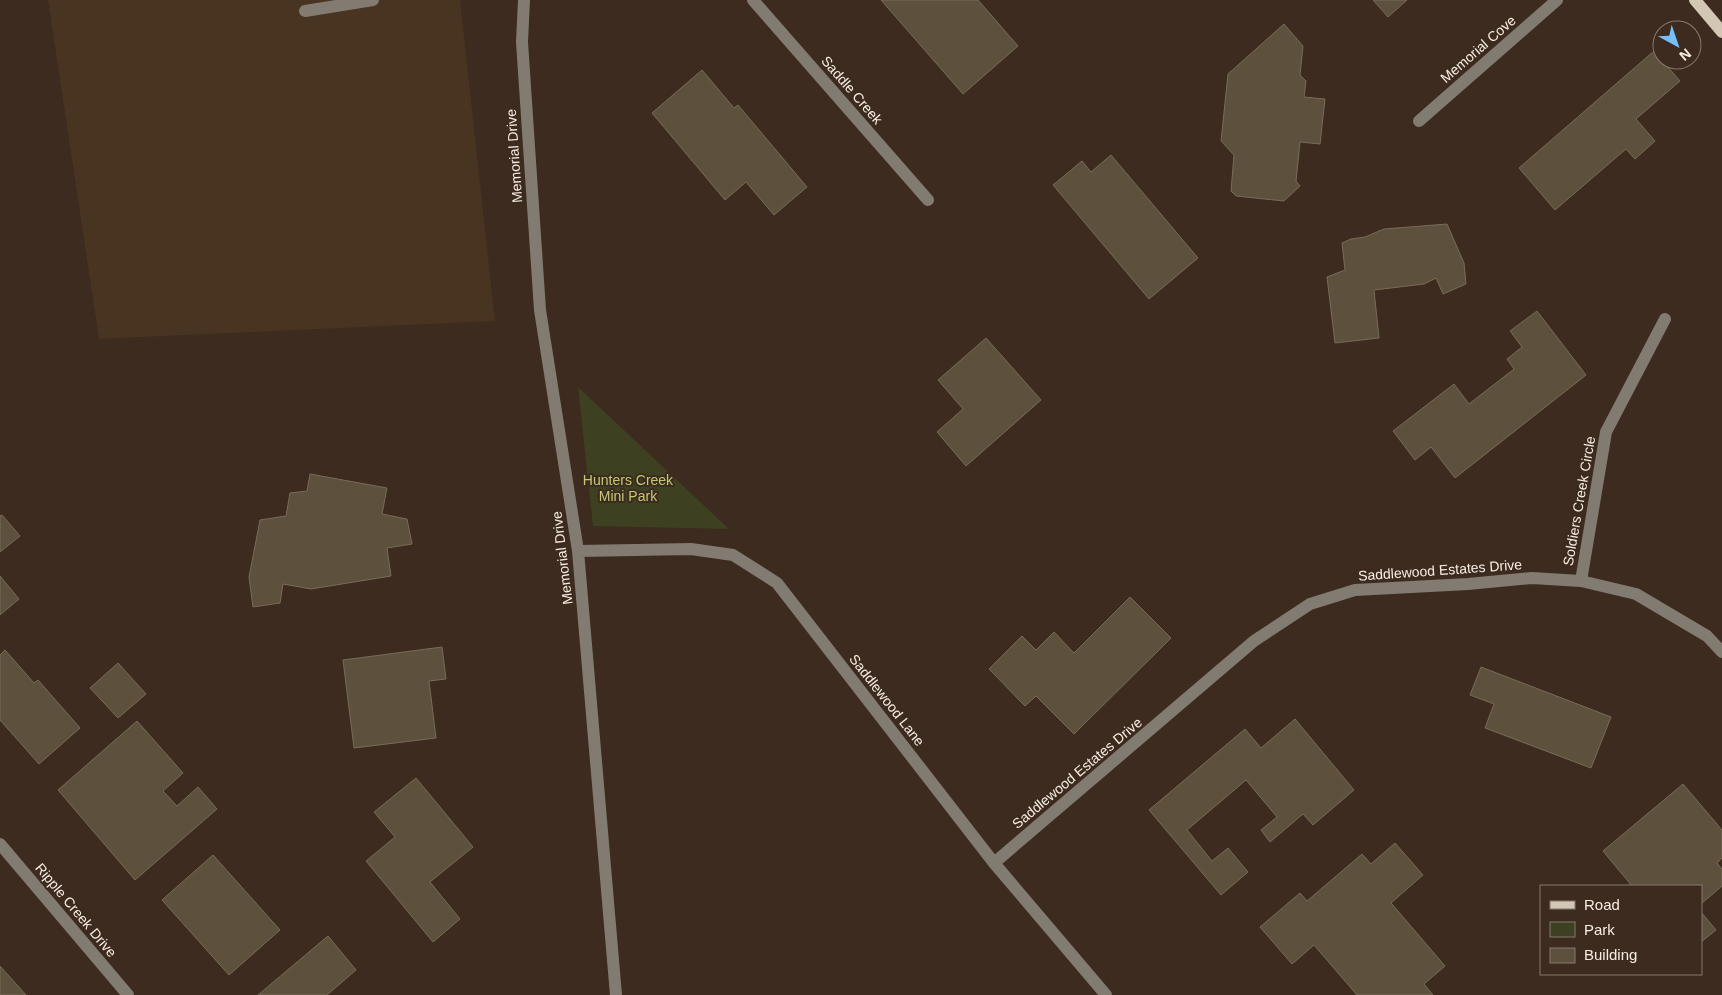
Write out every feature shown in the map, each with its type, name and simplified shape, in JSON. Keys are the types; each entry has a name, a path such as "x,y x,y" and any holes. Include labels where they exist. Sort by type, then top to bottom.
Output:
{"main road":[{"path":"1695,0 1722,32"}],"street":[{"path":"305,11 373,0"},
{"name":"Memorial Drive","path":"524,0 522,42 540,310 578,551 616,995"},
{"name":"Saddle Creek","path":"753,0 928,200"},
{"name":"Memorial Cove","path":"1419,121 1557,0"},
{"name":"Soldiers Creek Circle","path":"1581,581 1606,432 1665,319"},
{"name":"Saddlewood Lane","path":"578,551 691,549 733,554 777,583 994,863 1106,995"},
{"name":"Saddlewood Estates Drive","path":"994,863 1254,641 1310,604 1355,590 1468,584 1532,578 1581,581 1636,594 1707,636 1722,652"},
{"name":"Ripple Creek Drive","path":"0,844 128,995"}],"shaded area":[{"path":"48,0 460,0 495,321 99,339"}],"green space":[{"name":"Hunters Creek Mini Park","path":"578,387 729,529 593,526"}],"building":[{"path":"881,0 978,0 1018,46 963,94"},
{"path":"1373,0 1407,0 1388,17"},
{"path":"1284,24 1303,46 1300,75 1306,81 1304,97 1325,99 1320,144 1300,142 1296,181 1300,186 1284,201 1236,196 1231,191 1234,155 1221,141 1228,74"},
{"path":"1652,53 1652,70 1670,70 1680,81 1636,119 1655,141 1635,159 1626,149 1555,210 1519,168"},
{"path":"702,70 734,108 738,105 807,187 774,215 746,182 725,200 652,113"},
{"path":"1111,155 1198,258 1149,299 1053,185 1082,161 1091,172"},
{"path":"1447,224 1464,263 1466,284 1443,294 1436,278 1424,284 1374,290 1379,338 1335,343 1327,277 1345,270 1342,243 1351,239 1365,237 1384,229"},
{"path":"1537,311 1586,375 1455,478 1431,447 1415,460 1393,431 1454,384 1469,404 1514,369 1507,359 1522,347 1510,331"},
{"path":"986,338 1041,400 966,466 937,432 963,409 938,380"},
{"path":"310,474 387,488 382,514 407,519 412,544 387,548 391,576 311,589 283,584 280,603 253,607 249,577 260,520 286,516 290,493 307,491"},
{"path":"2,515 20,536 0,552 0,516"},
{"path":"0,576 19,599 0,615"},
{"path":"1130,597 1171,638 1074,734 1036,696 1025,706 989,669 1022,636 1036,650 1054,632 1074,653"},
{"path":"442,647 446,679 429,681 436,738 354,748 343,660"},
{"path":"5,650 34,683 38,680 80,728 39,764 0,720 0,655"},
{"path":"118,663 146,694 118,718 90,688"},
{"path":"1481,667 1611,717 1591,768 1485,728 1494,704 1470,695"},
{"path":"1295,719 1354,790 1313,825 1303,814 1270,842 1261,830 1277,817 1246,780 1187,830 1212,861 1228,848 1248,872 1221,895 1149,810 1245,729 1261,748"},
{"path":"137,721 183,773 163,791 177,806 198,787 217,809 135,880 58,790"},
{"path":"416,778 473,847 430,882 460,919 433,942 366,861 395,837 374,812"},
{"path":"1683,784 1722,830 1722,858 1717,863 1722,869 1722,886 1702,903 1702,885 1631,885 1603,851"},
{"path":"1395,843 1423,875 1391,903 1445,966 1424,984 1433,995 1357,995 1314,945 1292,964 1260,927 1300,893 1307,901 1362,854 1371,864"},
{"path":"213,855 280,930 229,975 162,900"},
{"path":"1702,913 1716,930 1702,941"},
{"path":"328,936 356,970 327,995 258,995"},
{"path":"0,966 26,995 0,995"}]}
